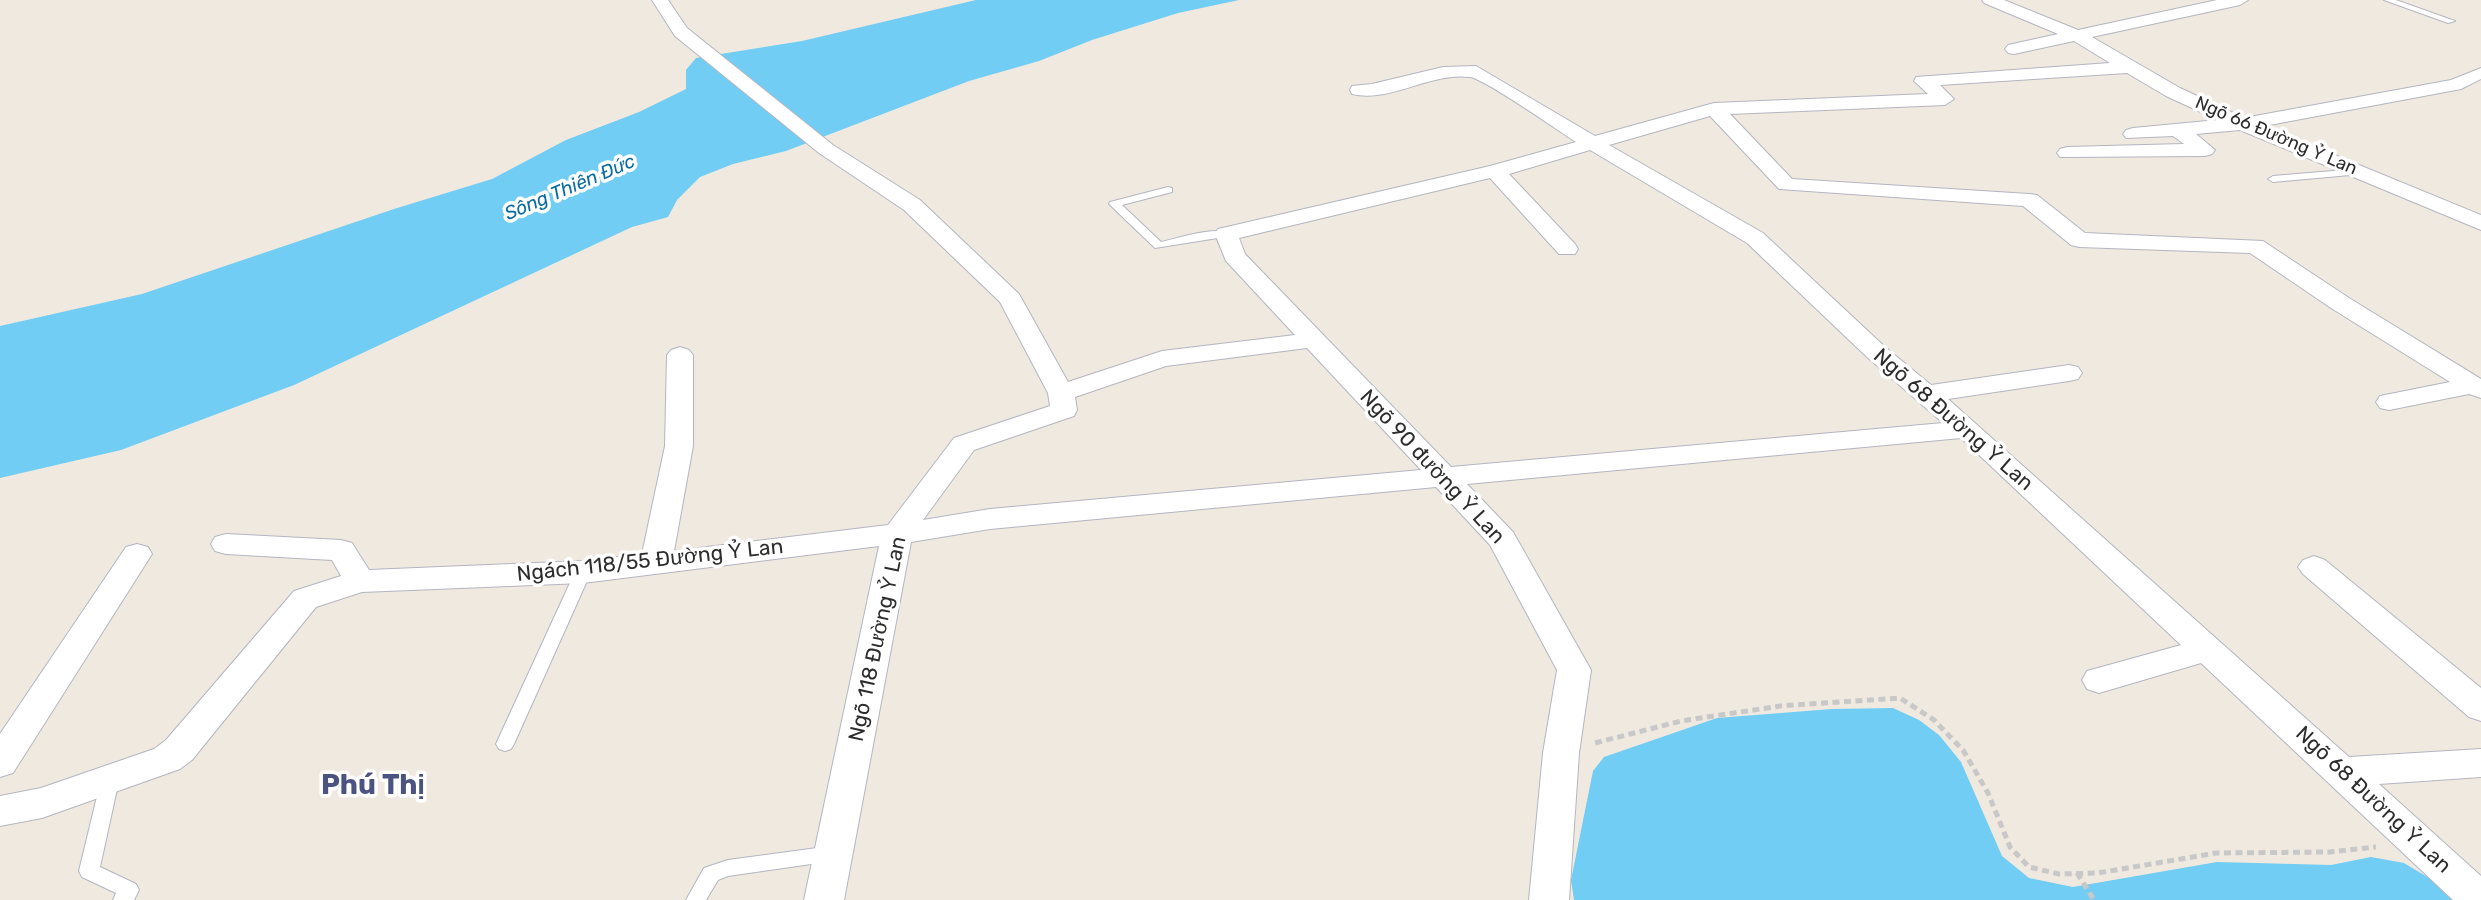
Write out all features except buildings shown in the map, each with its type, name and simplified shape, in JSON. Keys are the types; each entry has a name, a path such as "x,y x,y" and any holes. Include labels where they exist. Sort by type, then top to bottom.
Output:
{"street":[{"path":"660,0 681,32 697,46 826,149 912,205 1010,299 1061,393 1162,359 1312,340"},
{"name":"Ngõ 66 Đường Ỷ Lan","path":"1990,0 2077,36 2173,92 2242,124 2481,223"},
{"path":"2014,50 2240,0"},
{"path":"1226,234 1495,171 1595,145 1714,109 1945,99 1923,81 2131,67"},
{"name":"Ngõ 68 Đường Ỷ Lan","path":"1359,90 1372,90 1443,72 1476,71 1595,145 1755,238 1876,352 1967,429 2344,772 2480,900"},
{"path":"2133,134 2242,124 2454,85 2467,82 2473,75 2481,73"},
{"path":"1714,109 1786,185 2029,200 2079,240 2255,246 2340,303 2477,387"},
{"path":"2067,153 2205,150 2177,130"},
{"path":"1495,171 1567,249"},
{"name":"Ngõ 90 đường Ỷ Lan","path":"1226,234 1234,256 1502,538 1574,670 1561,753 1549,900"},
{"path":"656,563 679,446 680,355"},
{"path":"1926,394 2069,373"},
{"path":"2389,402 2477,387"},
{"name":"Ngõ 118 Đường Ỷ Lan","path":"824,900 897,534 964,443 1064,410 1061,393"},
{"name":"Ngách 118/55 Đường Ỷ Lan","path":"0,811 42,803 167,759 179,750 305,599 360,581 583,572 897,534 989,519 1967,429"},
{"path":"226,544 341,550 360,581"},
{"path":"0,763 137,554"},
{"path":"2314,567 2481,708"},
{"path":"2099,680 2208,649"},
{"path":"2344,772 2481,763"}],"lane":[{"path":"2388,0 2451,21"},
{"path":"2273,179 2357,172"},
{"path":"1168,190 1114,204 1159,246 1207,234 1226,234"},
{"path":"505,744 583,572"},
{"path":"110,780 89,872 129,890 123,900"},
{"path":"696,900 711,874 728,868 833,854"}],"path":[{"path":"1561,753 1681,721 1780,706 1900,698 1934,720 1962,750 1988,793 2010,847 2029,867 2059,874 2098,873 2216,853 2330,852 2419,842"},
{"path":"2077,873 2094,900"}],"water":[{"name":"Sông Thiên Đức","path":"976,0 1239,0 1178,13 1092,40 1039,61 969,81 786,151 733,164 700,177 677,200 668,217 632,227 294,385 121,450 0,478 0,326 142,294 492,179 566,140 639,112 686,89 686,70 696,58 802,41"},
{"path":"1893,708 1919,720 1939,735 1961,762 2002,856 2029,878 2073,887 2217,862 2331,865 2371,857 2404,863 2429,878 2453,900 1574,900 1571,880 1593,771 1604,757 1717,718 1832,709"}],"district":[{"name":"Phú Thị","path":"373,786"}]}
